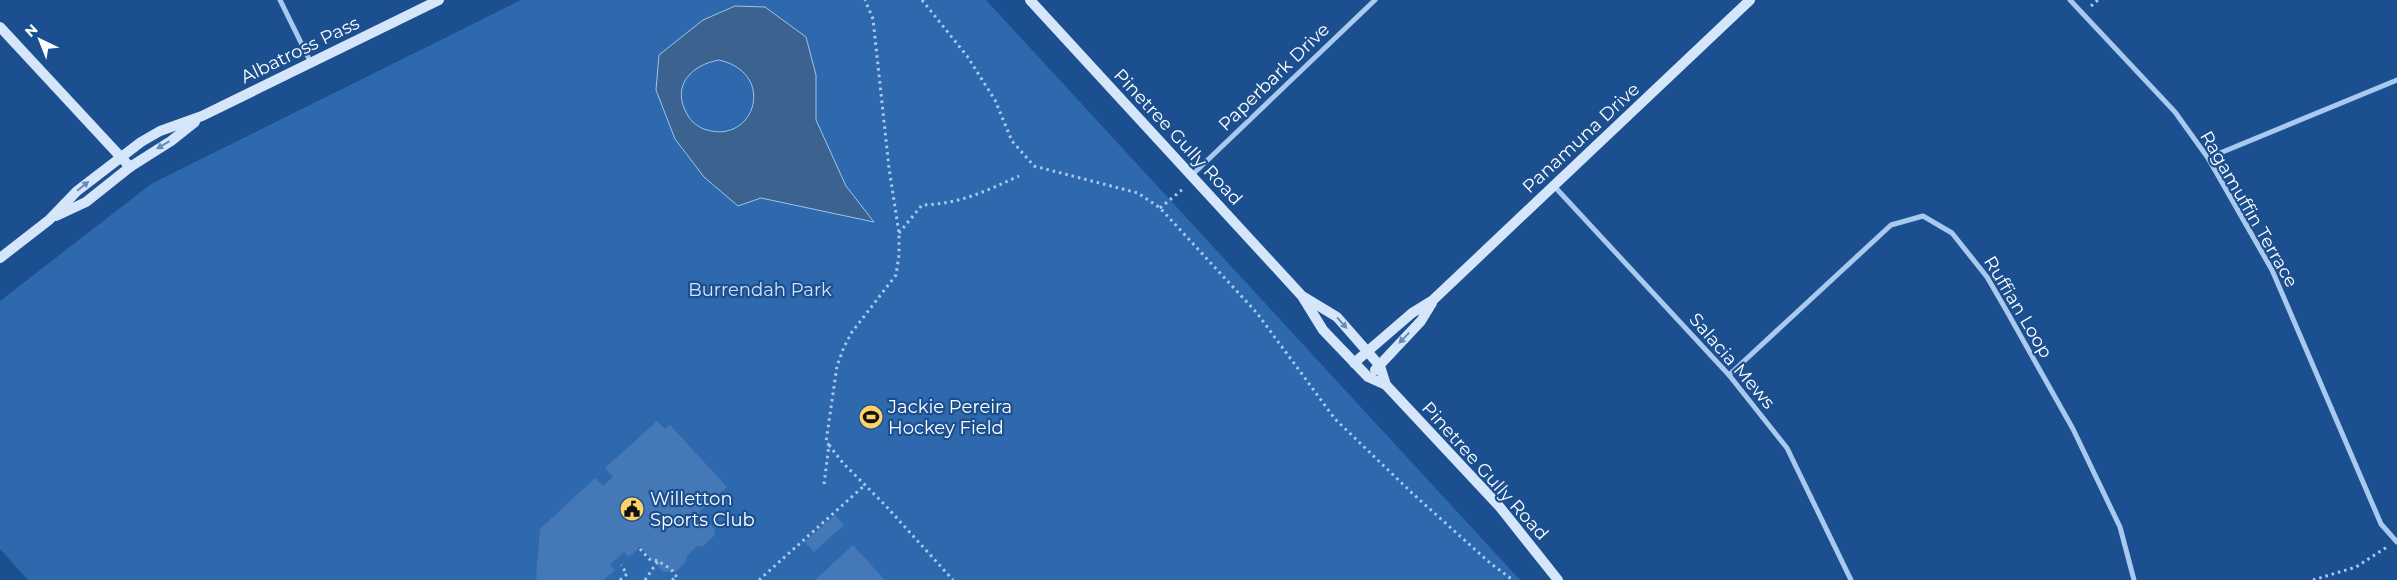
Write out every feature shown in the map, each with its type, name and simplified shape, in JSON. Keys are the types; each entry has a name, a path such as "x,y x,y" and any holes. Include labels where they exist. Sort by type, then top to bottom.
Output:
{"street":[{"path":"280,0 311,64"},
{"name":"Albatross Pass","path":"0,258 49,220 77,191 120,156 160,131 202,116 439,0"},
{"name":"Pinetree Gully Road","path":"1030,0 1192,174 1302,296 1323,330 1368,377 1386,385 1499,506 1558,580"},
{"name":"Paperbark Drive","path":"1192,174 1375,0"},
{"name":"Panamuna Drive","path":"1354,363 1412,313 1434,300 1750,0"},
{"name":"Ragamuffin Terrace","path":"2070,0 2175,112 2208,158 2272,270 2381,524 2397,542"},
{"path":"0,27 130,167"},
{"path":"2208,158 2397,80"},
{"name":"Albatross Pass","path":"49,220 86,202 130,167 171,141 202,116"},
{"name":"Salacia Mews","path":"1554,186 1729,375 1787,448 1851,580"},
{"name":"Ruffian Loop","path":"1729,375 1890,225 1924,216 1952,232 1987,277 2005,308 2074,429 2120,528 2134,580"},
{"name":"Pinetree Gully Road","path":"1302,296 1337,317 1380,366 1386,385"},
{"name":"Panamuna Drive","path":"1368,377 1421,321 1434,300"}],"path":[{"path":"865,0 873,19 889,168 899,233 896,275 852,332 837,366 826,442 842,463 865,485 953,580"},
{"path":"922,0 967,56 995,100 1012,141 1034,166 1138,193 1160,208 1257,313 1335,419 1412,493 1490,563 1513,580"},
{"path":"899,233 922,205 945,204 981,195 1019,176"},
{"path":"1160,208 1182,189"},
{"path":"824,484 829,445"},
{"path":"758,580 865,485"},
{"path":"2313,580 2356,567 2397,542"},
{"path":"640,549 649,559 658,561 671,569 678,578 672,580"},
{"path":"645,580 658,561"},
{"path":"620,580 627,574 621,564"}],"green space":[{"name":"Burrendah Park","path":"521,0 986,0 1520,580 28,580 0,549 0,301 151,184"}],"shaded area":[{"path":"735,6 765,7 806,37 816,75 816,120 846,186 874,222 761,198 738,206 704,177 675,139 656,90 659,55 703,20","holes":["719,60 737,67 748,78 753,92 753,105 747,117 737,127 724,132 707,130 698,126 689,117 683,104 681,94 686,78 700,67"]}],"building":[{"path":"657,421 665,429 670,425 727,487 699,512 715,529 714,536 703,546 697,546 687,556 686,562 675,572 663,572 640,547 629,557 624,552 610,565 615,570 603,580 538,580 536,578 540,529 595,478 603,486 613,477 605,468"},
{"path":"835,515 844,525 814,552 805,542"},
{"path":"853,545 885,580 815,580"}],"place":[{"name":"Jackie Pereira Hockey Field","path":"871,417"},
{"name":"Willetton Sports Club","path":"632,509"}]}
